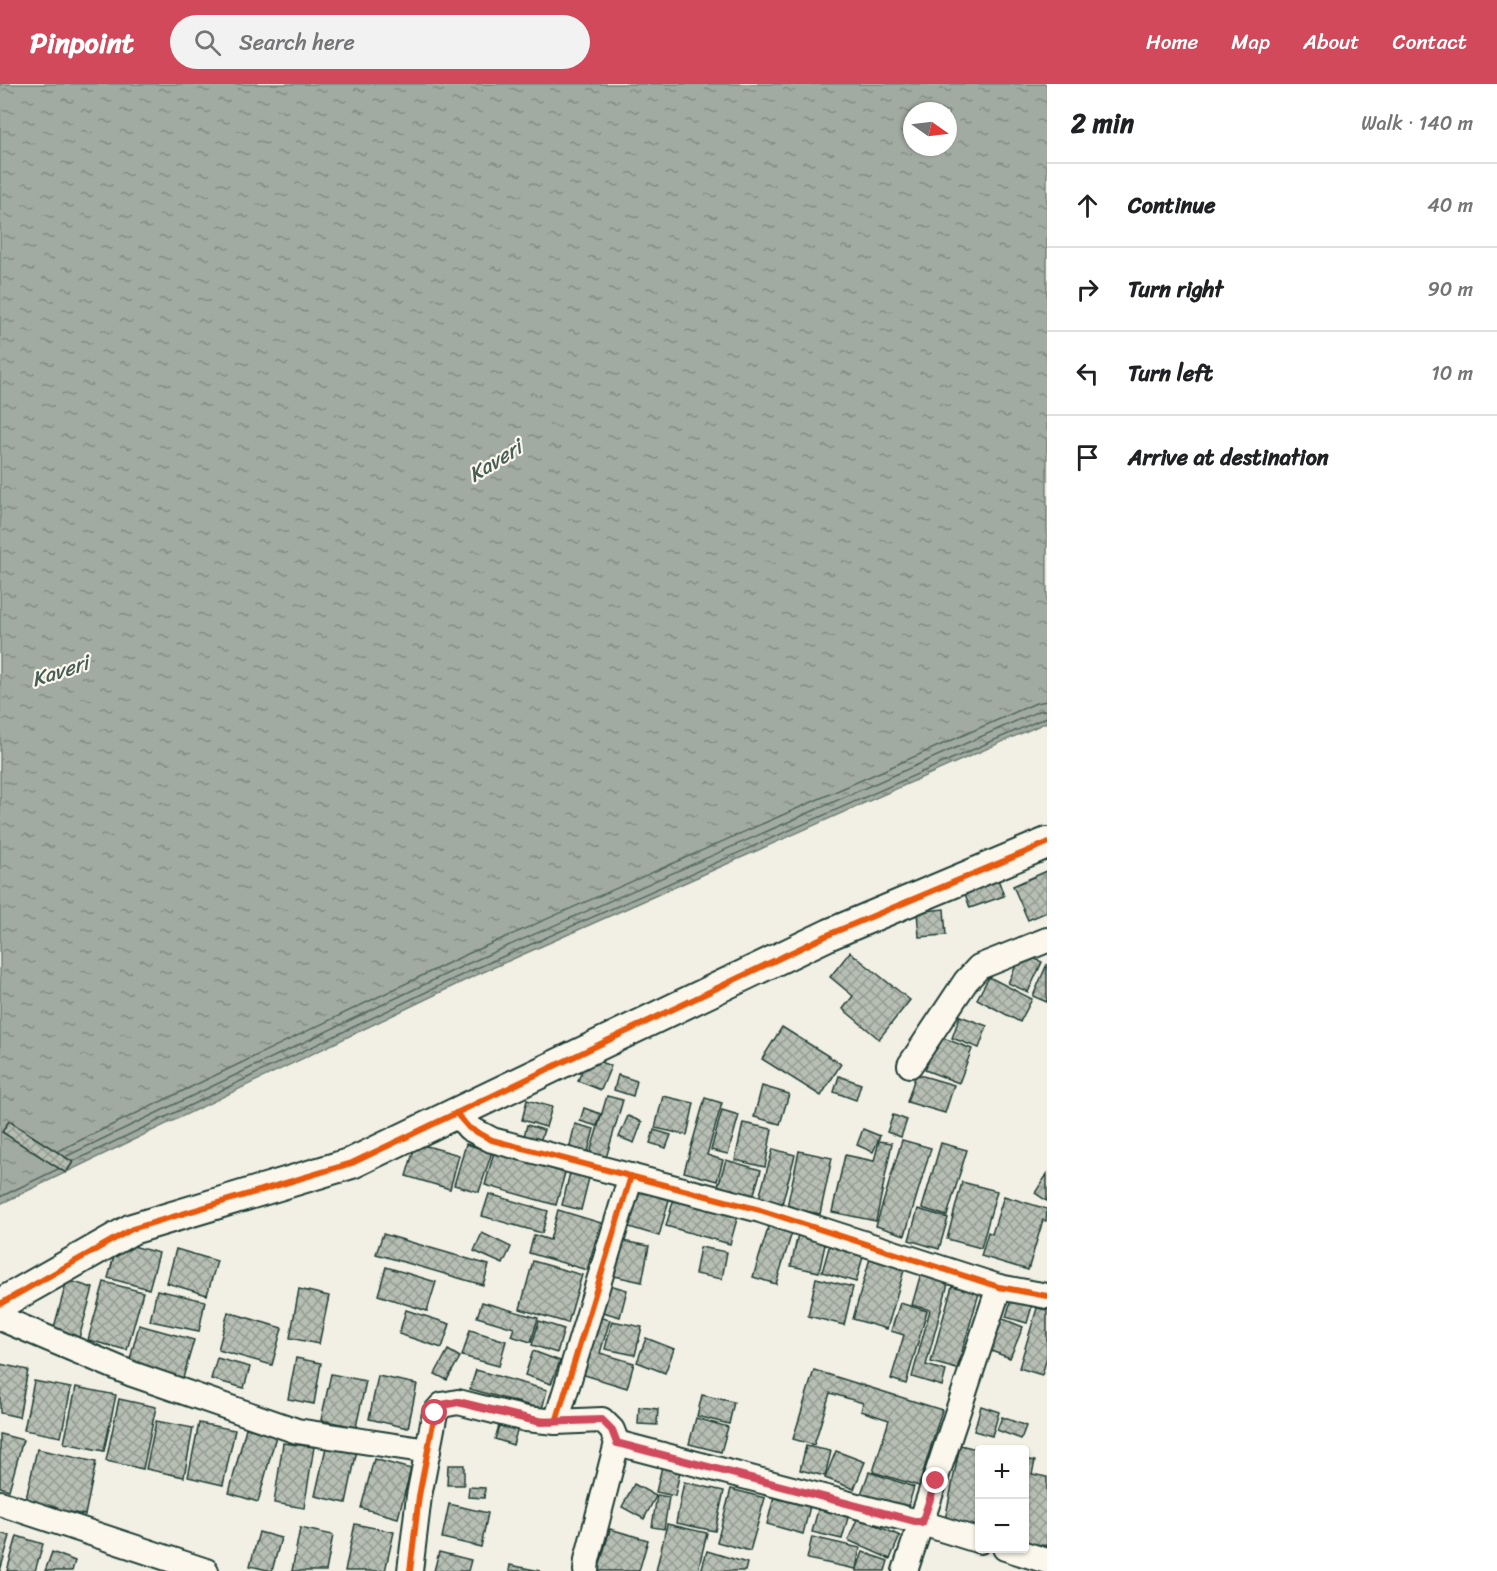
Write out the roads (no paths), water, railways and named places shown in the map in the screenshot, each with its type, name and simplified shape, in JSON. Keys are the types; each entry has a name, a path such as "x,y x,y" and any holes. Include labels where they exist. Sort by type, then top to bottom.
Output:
{"street":[{"path":"0,1304 132,1229 352,1163 830,934 1047,843"},
{"path":"910,1065 966,981 979,967 1047,940"},
{"path":"456,1113 469,1128 492,1140 760,1210 999,1287 1047,1296"},
{"path":"556,1422 631,1176"},
{"path":"905,1571 999,1287"},
{"path":"0,1318 132,1374 297,1431 428,1451"},
{"path":"410,1571 419,1496 435,1413 442,1405 458,1402 526,1419 556,1422 602,1420 612,1430 617,1443 586,1571"},
{"path":"617,1443 922,1523 975,1539"},
{"path":"0,1503 206,1571"},
{"path":"1021,1553 1047,1561"}],"water":[{"name":"Kaveri","path":"0,84 1047,84 1047,722 472,977 0,1204"}]}
